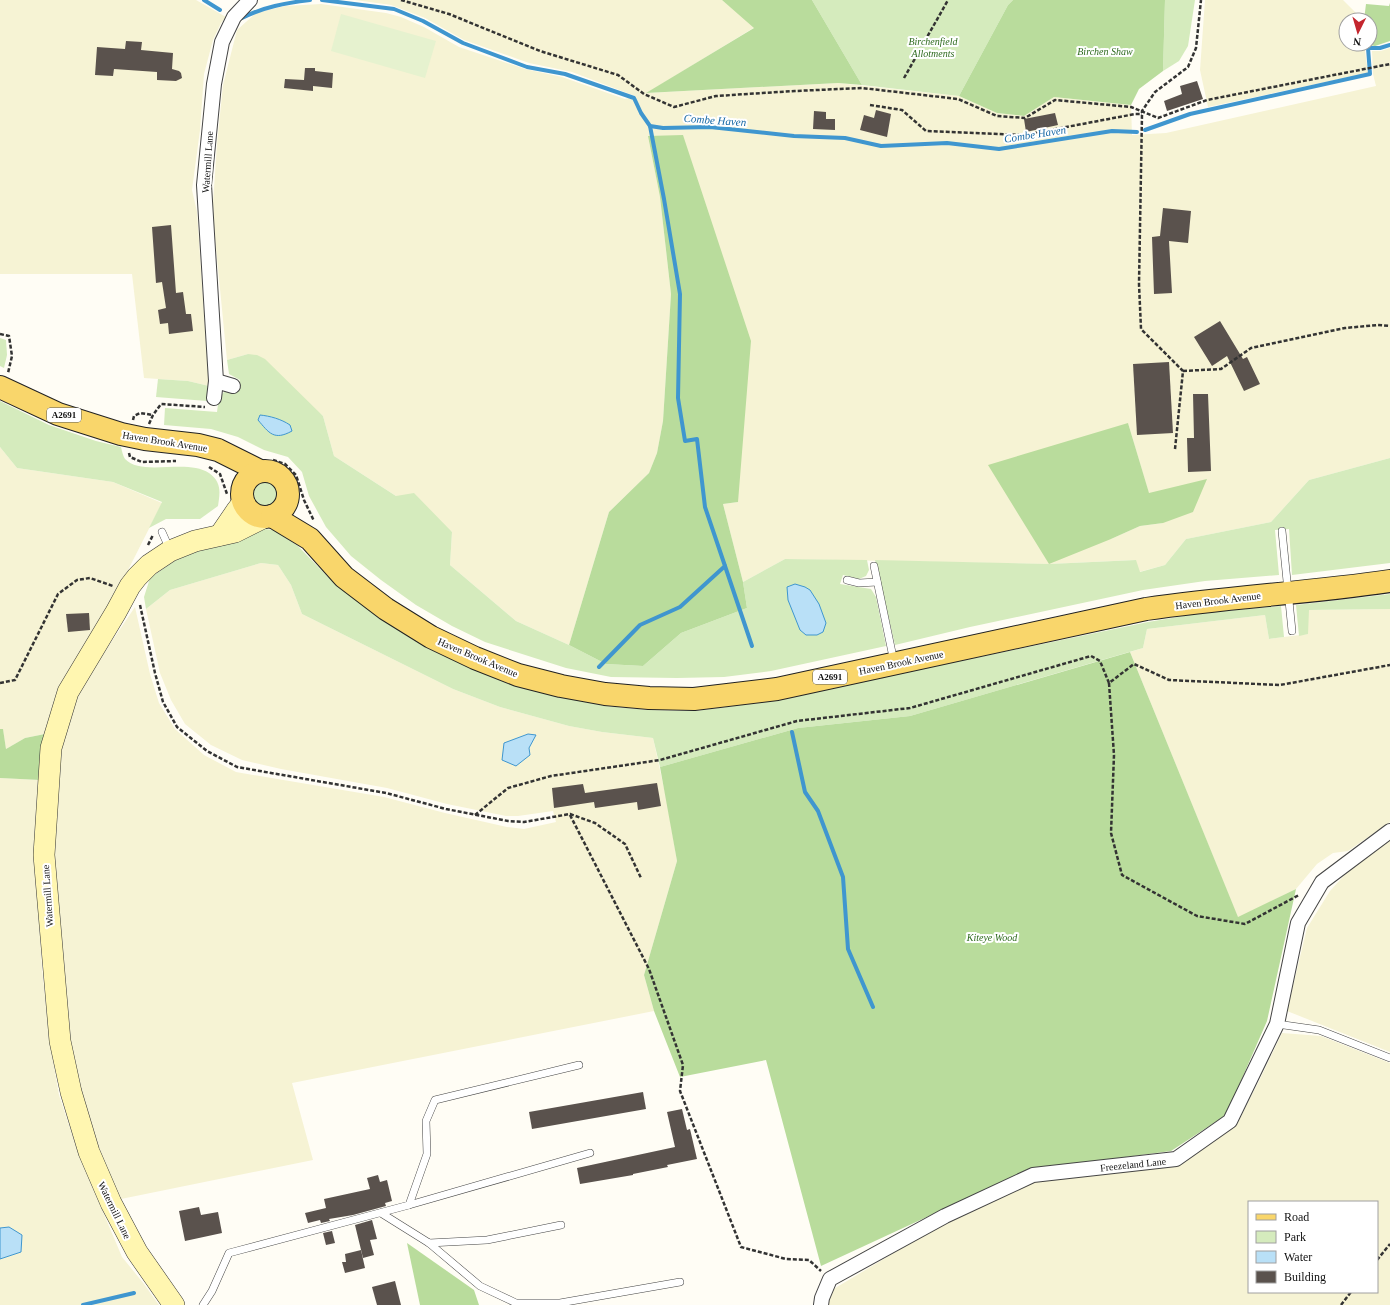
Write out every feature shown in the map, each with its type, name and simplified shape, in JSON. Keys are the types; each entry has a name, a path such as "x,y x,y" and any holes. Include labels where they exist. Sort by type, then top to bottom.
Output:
{"main road":[{"name":"Haven Brook Avenue","path":"3,383 58,414 121,434 146,439 198,445 211,456 237,497"},
{"name":"Haven Brook Avenue","path":"211,456 264,465"},
{"path":"264,465 267,470 284,480 288,491 288,497 283,508 278,513 268,516 252,513 237,497 244,482 264,465"},
{"name":"Haven Brook Avenue","path":"288,491 300,513 344,577 386,609 431,637 475,658 518,675 561,686 612,695 694,699 777,689 1146,609 1200,601 1349,587 1390,581"},
{"name":"Haven Brook Avenue","path":"268,516 314,533"}],"street":[{"name":"Watermill Lane","path":"214,398 216,381 204,185 214,84 222,42 234,17 250,0"},
{"path":"216,381 232,386"},
{"path":"220,535 237,510 237,497"},
{"name":"Watermill Lane","path":"174,1305 137,1252 111,1203 89,1152 71,1092 60,1040 44,855 51,748 68,692 130,586 149,565 170,551 195,541 235,532 268,516"},
{"name":"Freezeland Lane","path":"830,1279 945,1216 1033,1174 1176,1159 1230,1121 1277,1024 1298,923 1322,882 1390,831"},
{"path":"821,1305 822,1298 830,1279"}],"lane":[{"path":"1282,531 1292,631"},
{"path":"162,532 170,551"},
{"path":"874,566 895,664"},
{"path":"846,580 858,583 877,582"},
{"path":"1277,1024 1319,1030 1390,1058"},
{"path":"408,1205 427,1154 426,1121 435,1100 579,1066"},
{"path":"203,1305 212,1291 229,1253 381,1213 590,1153"},
{"path":"381,1213 429,1243 480,1286 516,1303 560,1303 680,1282"},
{"path":"429,1243 487,1240 561,1225"}],"path":[{"path":"401,0 449,14 540,51 618,75 644,94 674,107 716,96 862,88 958,99 997,116 1025,118 1055,100 1131,107 1142,113 1158,118 1206,100 1390,64"},
{"path":"904,78 948,0"},
{"path":"1200,0 1196,48 1188,67 1155,92 1142,113 1139,284 1141,329 1182,371 1221,369 1251,348 1345,328 1378,325 1390,326"},
{"path":"870,105 902,110 926,131 1016,135 1024,135 1142,113"},
{"path":"0,334 9,336 12,356 3,383"},
{"path":"1175,449 1182,371"},
{"path":"133,425 134,416 140,413 153,415 161,404 211,407 214,398"},
{"path":"128,451 130,457 142,462 182,461"},
{"path":"211,456 228,493 237,497"},
{"path":"264,465 285,464 296,475 314,533"},
{"path":"0,683 15,680 58,594 78,580 90,578 119,588 130,586 139,602 163,702 177,727 207,751 238,767 386,793 475,815 508,821 524,822 570,814 595,823 626,844 641,878"},
{"path":"475,815 508,788 551,776 660,760 797,721 910,708 1091,656 1100,661 1109,683 1114,755 1111,833 1122,875 1197,916 1245,924 1322,882"},
{"path":"1109,683 1134,664 1169,680 1280,685 1390,665"},
{"path":"570,814 649,969 683,1065 680,1091 741,1247 786,1259 810,1260 830,1279"},
{"path":"1378,1259 1390,1244"},
{"path":"1341,1305 1350,1293"}],"shaded area":[{"path":"0,0 196,0 226,17 221,23 213,40 204,74 200,130 192,190 197,212 209,386 188,381 144,378 132,274 0,274"},
{"path":"355,0 722,0 755,27 647,93 838,83 959,96 997,113 1024,116 1054,97 1131,105 1132,135 1166,133 1376,86 1373,74 1372,52 1378,52 1390,48 1390,458 1309,480 1271,522 1186,539 1165,565 1139,572 1135,560 1049,564 785,559 743,582 723,504 738,502 648,136 660,197 671,294 663,421 657,453 649,473 609,512 569,645 516,621 450,565 452,532 334,456 323,416 248,354 227,360 214,228 213,203 217,144 223,85 237,30 256,13 285,6 321,4 386,13 401,17 424,27 459,47 525,69 562,77 625,99 635,96 572,72 529,63 464,40 425,18 391,5","holes":["1128,423 1149,494 1163,523 1140,526 1111,539"]},
{"path":"1205,0 1343,0 1355,12 1338,12 1338,52 1365,52 1368,73 1208,107 1200,70"},
{"path":"0,447 17,468 113,482 162,503 45,734 25,738 6,749 3,730 0,729"},
{"path":"261,563 278,565 291,585 302,614 453,689 500,707 569,726 602,732 653,738 667,802 677,861 644,975 654,1011 292,1083 313,1160 121,1199 95,1142 79,1090 68,1039 52,856 58,748 74,697 135,607 150,674 159,703 175,729 204,755 236,772 384,797 507,827 524,829 556,822 553,811 518,816 506,816 447,804 387,788 281,769 242,760 211,745 185,724 171,700 160,673 146,609 170,590"},
{"path":"1390,609 1390,822 1348,851 1333,853 1317,864 1296,889 1238,918 1130,652 1143,648 1147,629 1265,615 1269,639 1308,634 1308,610"},
{"path":"0,778 40,780 35,855 42,969 50,1042 59,1095 79,1155 122,1257 159,1305 0,1305"},
{"path":"1390,838 1390,1052 1287,1011 1307,928 1330,891 1350,869"},
{"path":"1282,1033 1321,1036 1390,1063 1390,1305 828,1305 832,1290 947,1221 1034,1180 1179,1166 1236,1126"}],"green space":[{"path":"722,0 812,0 862,85 838,83 646,93 754,28"},
{"name":"Birchenfield Allotments","path":"812,0 1013,0 1008,5 959,96 862,85"},
{"name":"Birchen Shaw","path":"1013,0 1165,0 1163,71 1139,89 1131,105 1054,97 1024,116 997,113 959,96 1008,5"},
{"path":"1165,0 1195,0 1188,46 1179,61 1163,71"},
{"path":"1390,3 1390,41 1378,45 1378,12 1365,12 1366,4 1389,6"},
{"path":"341,14 436,41 425,78 331,51"},
{"path":"683,135 751,341 738,502 723,504 743,582 747,608 681,633 643,666 606,664 569,645 609,512 649,473 657,453 663,421 671,294 660,197 648,136"},
{"path":"0,338 6,340 7,355 4,368 0,366"},
{"path":"248,354 257,355 265,359 323,416 334,456 396,496 414,493 452,532 450,565 516,621 606,664 643,666 681,633 747,608 743,582 785,559 867,560 869,570 866,576 859,579 843,575 840,584 871,589 876,597 886,646 771,671 724,677 677,678 611,677 566,668 485,642 452,626 416,605 351,556 326,527 309,496 302,472 288,457 264,450 238,437 211,429 164,425 165,408 217,412 219,397 225,391 235,393 240,380 229,374 227,360"},
{"path":"158,379 188,381 209,386 207,401 156,397"},
{"path":"0,401 49,425 96,441 121,447 125,459 133,464 142,467 189,467 200,469 209,473 218,484 218,506 200,519 166,519 149,528 162,502 113,482 17,468 0,447"},
{"path":"1128,423 1149,493 1207,479 1193,512 1163,523 1140,526 1049,564 988,465"},
{"path":"1390,458 1390,563 1292,575 1289,529 1275,530 1279,575 1205,581 1143,590 970,627 895,645 875,560 1049,564 1136,560 1140,572 1165,565 1186,539 1271,522 1309,480"},
{"path":"262,477 268,477 277,482 281,488 281,500 277,506 268,511 262,511 253,506 248,497 248,491 253,482"},
{"path":"265,529 274,530 298,546 329,578 381,619 427,648 471,668 560,697 606,706 649,710 695,711 781,700 1148,622 1202,613 1281,606 1284,637 1269,639 1265,615 1147,629 1143,648 910,716 798,728 660,767 653,738 602,732 569,726 500,707 453,689 302,614 291,585 278,565 261,563 170,590 146,609 144,597 150,578 176,560 254,531"},
{"path":"1390,594 1390,609 1309,610 1308,634 1299,636 1296,605"},
{"name":"Kiteye Wood","path":"1130,652 1238,917 1296,889 1267,1021 1226,1115 1171,1151 1028,1170 821,1266 766,1060 680,1077 654,1011 644,975 677,861 660,767 798,728 910,716"},
{"path":"0,729 3,729 6,749 25,738 45,734 40,780 0,778"},
{"path":"407,1243 474,1290 479,1305 420,1305"}],"water":[{"path":"260,415 283,421 290,425 292,431 281,435 272,434 265,429 258,420"},
{"path":"795,584 810,590 819,604 826,623 823,632 817,635 806,635 800,630 788,600 787,587"},
{"path":"528,734 536,735 529,748 530,755 516,766 502,760 504,743"},
{"path":"9,1227 22,1235 21,1252 0,1259 0,1228"}],"building":[{"path":"126,41 142,42 141,50 173,53 172,69 179,71 182,78 176,81 157,80 157,72 114,69 113,76 95,75 97,47 125,49"},
{"path":"305,68 315,68 315,71 333,73 332,88 313,86 313,91 284,88 285,79 304,80"},
{"path":"1197,81 1203,99 1167,111 1164,101 1182,94 1180,86"},
{"path":"876,110 891,114 887,137 860,130 864,115 874,118"},
{"path":"814,111 826,112 826,119 835,119 835,130 813,129"},
{"path":"1055,113 1058,125 1026,132 1024,119"},
{"path":"1163,208 1191,211 1188,243 1169,241 1172,293 1154,294 1152,237 1160,236"},
{"path":"171,225 176,293 183,292 186,314 191,314 193,331 169,334 168,323 160,324 158,310 166,308 162,282 156,283 152,227"},
{"path":"1220,321 1243,359 1247,357 1260,384 1244,391 1227,356 1212,366 1194,337"},
{"path":"1169,362 1173,433 1137,435 1133,364"},
{"path":"1193,394 1208,394 1211,471 1188,472 1187,438 1194,438"},
{"path":"89,613 90,630 68,632 66,614"},
{"path":"657,783 661,806 638,810 637,802 595,808 594,802 554,808 552,788 583,784 585,793"},
{"path":"643,1092 646,1109 532,1129 529,1112"},
{"path":"682,1109 687,1130 690,1129 697,1159 667,1165 668,1167 633,1175 580,1184 577,1168 675,1147 667,1112"},
{"path":"378,1175 380,1182 387,1180 392,1201 385,1203 386,1206 353,1215 329,1219 330,1221 321,1223 320,1220 308,1223 305,1213 326,1208 324,1199 370,1189 367,1178"},
{"path":"199,1207 201,1215 218,1212 222,1233 185,1241 179,1211"},
{"path":"372,1220 377,1239 370,1240 374,1255 363,1258 355,1225"},
{"path":"332,1231 335,1243 326,1245 323,1233"},
{"path":"361,1250 365,1268 345,1273 342,1262 346,1262 345,1254"},
{"path":"395,1281 401,1305 377,1305 372,1287"}],"waterway":[{"name":"Combe Haven","path":"204,0 220,10"},
{"name":"Combe Haven","path":"242,18 275,6 310,0"},
{"name":"Combe Haven","path":"322,0 394,9 423,21 463,43 527,67 565,74 634,98 641,113 650,126 663,128 710,127 794,136 845,138 881,146 947,143 999,149 1112,131 1137,132"},
{"name":"Combe Haven","path":"1145,130 1190,114 1370,74 1368,48 1380,48 1390,45"},
{"path":"599,667 640,625 680,607 725,566 705,507 697,439 685,441 678,398 680,294 650,126"},
{"path":"725,566 752,646"},
{"path":"792,732 805,792 818,811 843,877 848,949 873,1007"},
{"path":"83,1305 134,1293"}]}
